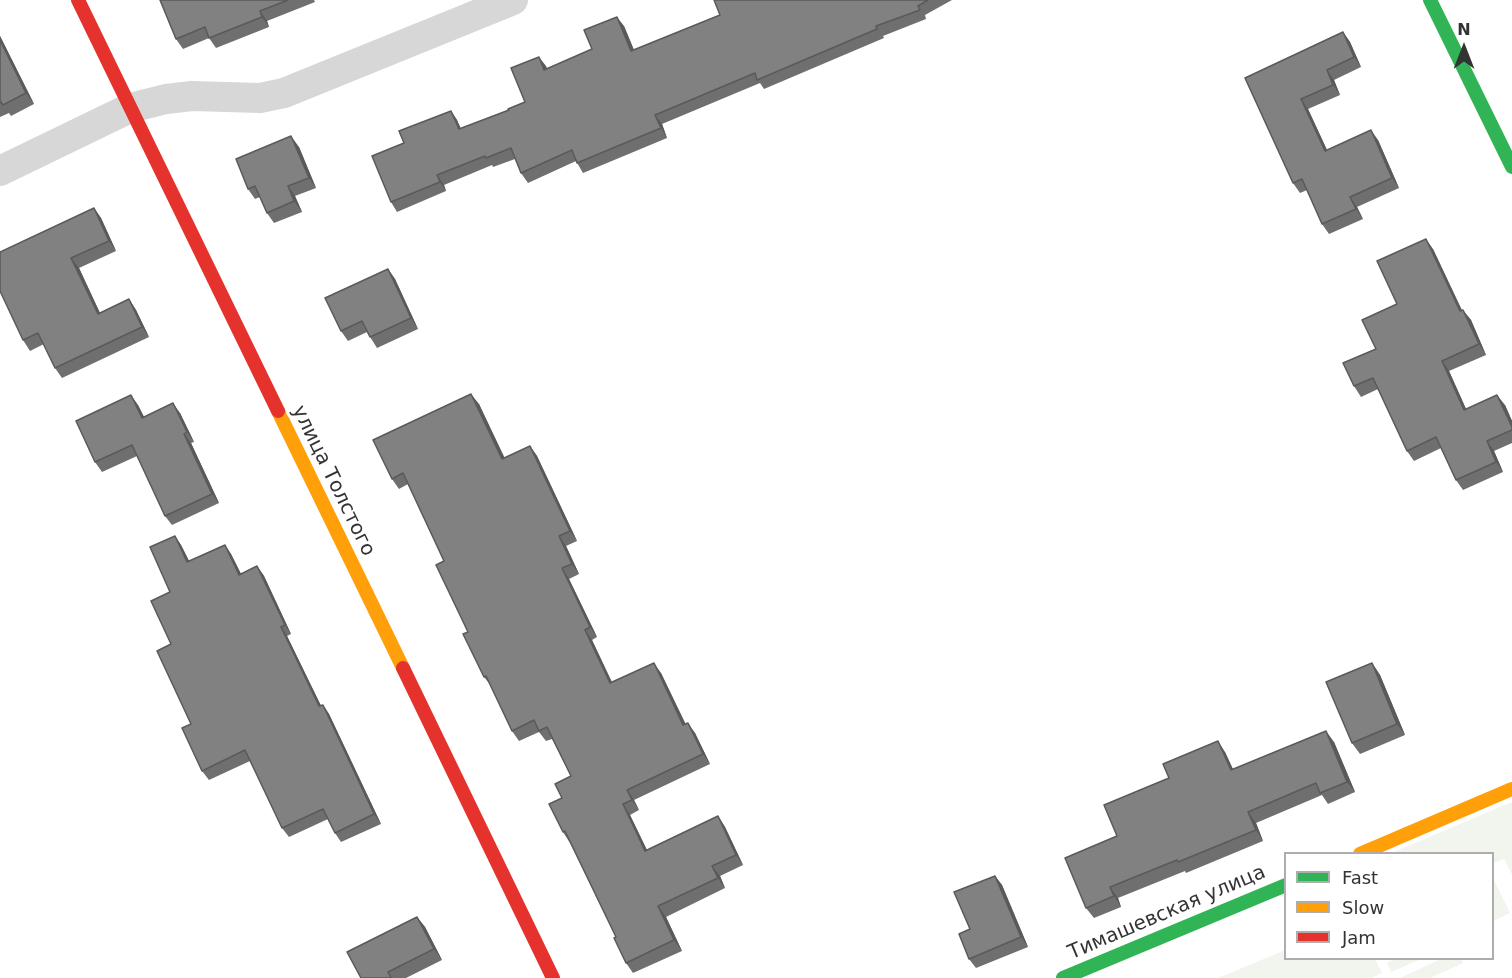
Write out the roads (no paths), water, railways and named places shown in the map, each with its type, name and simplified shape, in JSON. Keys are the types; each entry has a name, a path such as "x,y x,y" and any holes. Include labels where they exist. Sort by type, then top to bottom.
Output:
{"street":[{"name":"улица Толстого","path":"78,0 553,978"},
{"path":"0,171 130,108 166,99 192,96 260,98 284,93 513,0"},
{"path":"1430,0 1512,167"},
{"path":"1365,852 1512,789"},
{"name":"Тимашевская улица","path":"1064,978 1284,886"}]}
